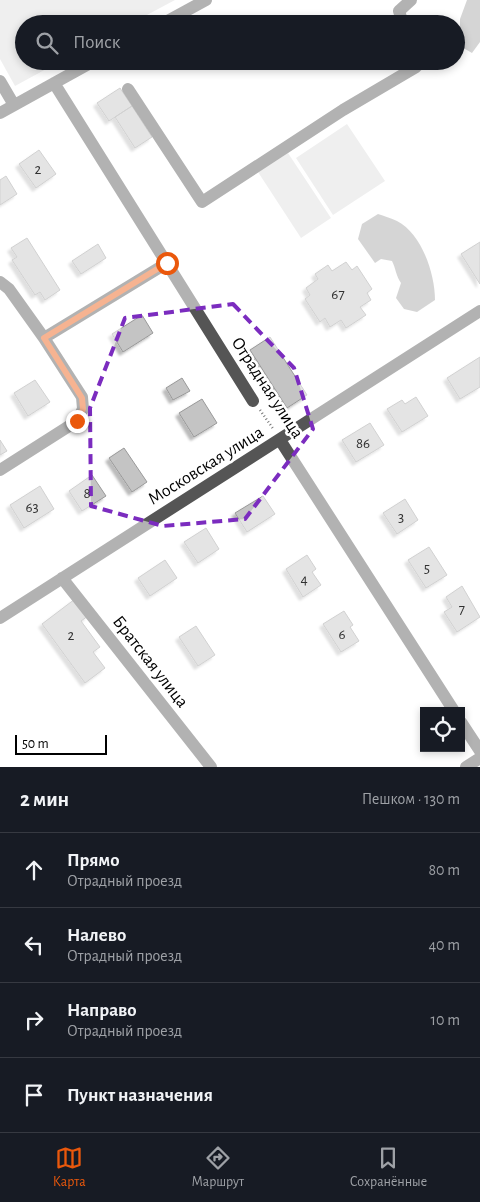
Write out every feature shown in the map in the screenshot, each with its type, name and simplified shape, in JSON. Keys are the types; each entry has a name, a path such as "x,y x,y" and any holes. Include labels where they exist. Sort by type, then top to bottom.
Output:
{"street":[{"path":"178,15 204,0"},
{"path":"400,15 399,11 411,0"},
{"path":"0,113 78,70"},
{"path":"128,89 202,202 343,110 411,70"},
{"path":"0,81 14,105"},
{"name":"Отрадная улица","path":"54,83 253,401"},
{"path":"44,338 167,263"},
{"path":"0,282 9,289 44,338 82,398 83,409 77,421 0,470"},
{"name":"Московская улица","path":"0,618 480,311"},
{"name":"Отрадная улица","path":"280,440 451,707"},
{"name":"Братская улица","path":"62,578 211,767"},
{"path":"465,728 480,751"},
{"path":"466,767 480,758"}],"path":[{"name":"Отрадная улица","path":"253,401 280,440"}],"highlighted area":[{"path":"233,304 294,368 313,429 245,519 163,526 91,506 90,408 125,318"}],"shaded area":[{"path":"0,0 175,0 147,15 15,15 15,70 44,70 15,86 0,59"},
{"path":"467,0 480,0 480,42 472,53 465,49 465,15 461,15"},
{"path":"347,124 385,181 333,215 296,158"},
{"path":"288,153 331,218 301,238 258,172"},
{"path":"378,214 395,220 406,227 420,245 430,267 435,300 417,312 404,309 396,298 401,283 392,261 381,259 375,263 358,239 362,224"}],"building":[{"path":"120,88 132,106 109,121 97,103"},
{"path":"132,106 152,137 135,148 115,117"},
{"path":"39,150 56,174 36,188 19,164"},
{"path":"6,176 17,194 0,205 0,180"},
{"path":"27,238 60,290 45,300 40,292 35,295 12,260 17,257 11,248"},
{"path":"480,242 480,284 461,254"},
{"path":"98,244 106,258 81,274 72,261"},
{"path":"346,262 352,270 357,266 372,289 367,293 371,300 360,307 366,315 346,328 341,320 330,327 325,318 320,322 305,299 310,295 306,288 318,279 315,274 328,265 332,271"},
{"path":"142,315 153,333 123,352 112,334"},
{"path":"270,337 307,395 287,408 250,350"},
{"path":"480,357 480,387 460,399 447,378"},
{"path":"182,378 190,391 173,400 166,388"},
{"path":"35,380 50,402 28,416 14,393"},
{"path":"416,397 428,416 402,432 387,409 402,400 405,404"},
{"path":"202,399 217,423 194,437 179,413"},
{"path":"370,423 384,445 356,462 342,440"},
{"path":"0,440 7,451 0,455"},
{"path":"124,448 147,482 132,492 109,458"},
{"path":"92,475 106,496 82,511 69,491"},
{"path":"40,486 54,509 24,528 10,505"},
{"path":"263,496 275,514 247,532 235,513"},
{"path":"405,499 418,520 397,534 383,513"},
{"path":"206,528 219,549 198,563 184,542"},
{"path":"429,547 447,575 426,588 408,560"},
{"path":"307,555 316,569 312,572 321,585 303,597 286,569"},
{"path":"165,560 177,578 150,596 138,578"},
{"path":"462,586 480,617 457,632 444,612 452,607 446,597"},
{"path":"75,599 88,616 81,621 100,647 93,652 105,668 85,683 42,624"},
{"path":"344,611 353,625 350,627 359,641 341,652 323,624"},
{"path":"196,626 215,655 198,666 179,637"}],"route":[{"path":"77,421 83,409 82,398 44,338 167,263"}]}
